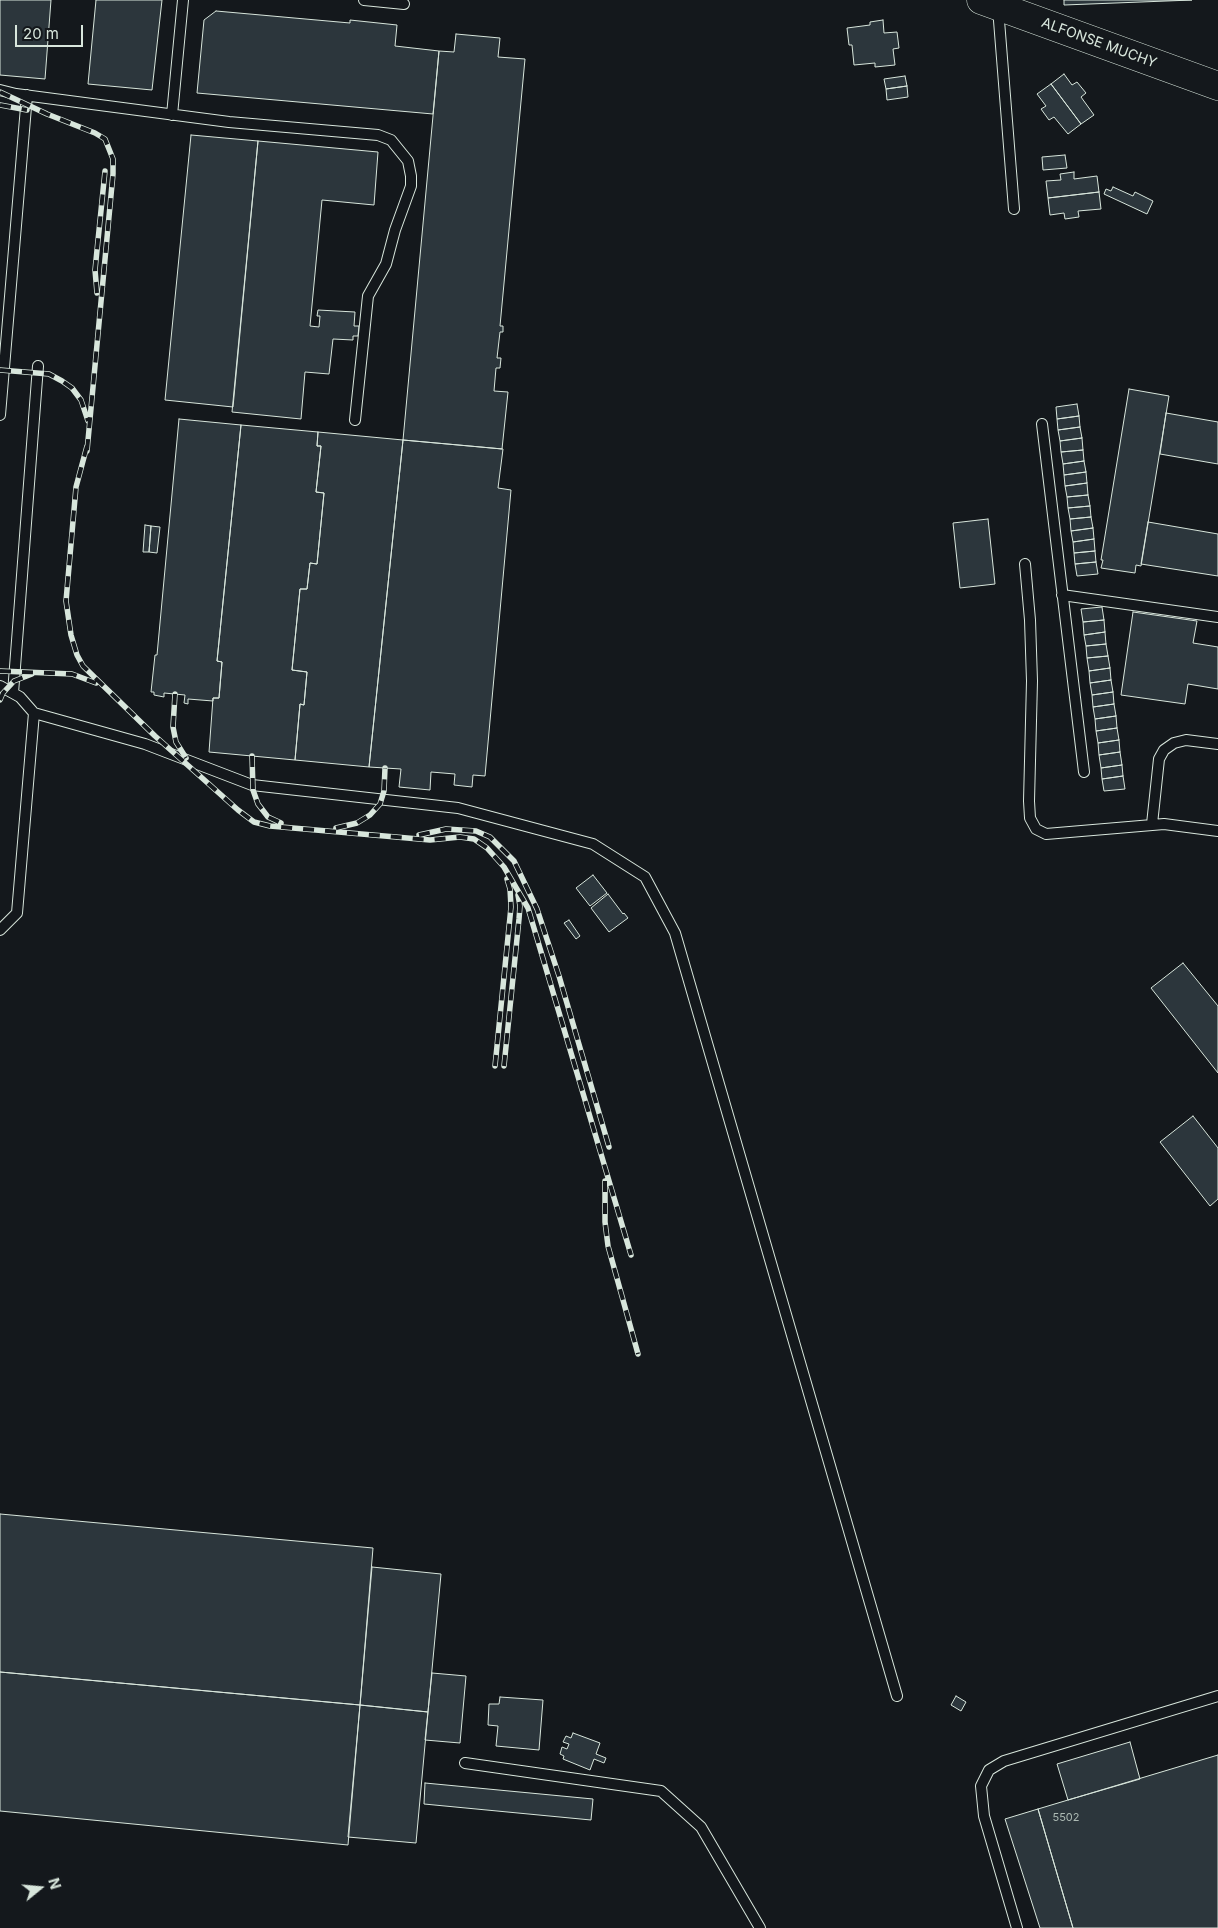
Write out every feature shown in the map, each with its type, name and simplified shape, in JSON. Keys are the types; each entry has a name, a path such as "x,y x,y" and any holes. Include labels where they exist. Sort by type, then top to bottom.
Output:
{"main road":[{"name":"ALFONSE MUCHY","path":"989,3 1218,86"}],"lane":[{"path":"172,115 183,0"},
{"path":"364,0 404,4"},
{"path":"989,3 1014,209"},
{"path":"0,90 27,96 228,122 378,134 391,140 408,161 411,186 395,230 386,264 368,296 356,420"},
{"path":"0,415 27,96"},
{"path":"13,693 38,366"},
{"path":"1042,424 1084,772"},
{"path":"1025,564 1030,620 1032,680 1028,801 1030,818 1036,829 1046,834 1164,824 1218,831"},
{"path":"1062,596 1218,617"},
{"path":"0,686 20,697 34,713 145,744 252,784 458,808 593,844 645,878 675,933 897,1696"},
{"path":"0,930 18,913 34,713"},
{"path":"1152,824 1159,759 1164,750 1174,743 1186,740 1218,744"},
{"path":"1018,1928 984,1816 982,1786 989,1770 1004,1762 1218,1696"},
{"path":"465,1763 661,1791 701,1826 760,1928"}],"building":[{"path":"0,0 51,0 45,79 0,75"},
{"path":"96,0 162,0 152,90 88,84"},
{"path":"1064,0 1192,0 1064,5"},
{"path":"216,11 350,23 350,20 397,25 395,46 439,51 433,114 197,93 204,20"},
{"path":"883,20 884,33 897,32 899,48 893,49 895,65 875,67 875,63 854,65 852,45 849,45 847,28 870,25 870,22"},
{"path":"456,34 500,38 498,57 525,59 500,326 503,326 503,332 500,332 497,358 501,358 500,368 496,368 494,391 508,392 502,449 403,440 439,51 454,52"},
{"path":"1064,74 1072,85 1077,82 1086,93 1081,97 1094,115 1081,124 1051,84"},
{"path":"905,76 907,86 886,89 884,79"},
{"path":"1051,84 1081,124 1068,134 1054,117 1049,120 1041,109 1046,106 1037,94"},
{"path":"907,86 908,97 887,100 886,89"},
{"path":"191,135 258,141 233,407 165,400"},
{"path":"258,141 378,152 374,205 322,200 310,326 319,327 320,316 317,316 318,310 355,312 354,326 359,326 358,336 353,336 353,340 333,339 329,374 305,372 301,419 232,412"},
{"path":"1065,155 1067,168 1043,170 1042,157"},
{"path":"1074,172 1074,179 1097,176 1099,192 1048,198 1046,181 1061,180 1060,174"},
{"path":"1113,187 1133,196 1135,192 1153,201 1147,214 1104,194 1106,189 1111,191"},
{"path":"1099,192 1101,209 1078,211 1079,217 1065,219 1064,213 1050,215 1048,198"},
{"path":"1129,389 1169,396 1141,566 1136,565 1135,573 1101,568"},
{"path":"1077,404 1079,416 1057,419 1056,407"},
{"path":"1166,413 1218,422 1218,464 1160,454"},
{"path":"1079,416 1080,427 1058,430 1057,419"},
{"path":"179,419 241,425 217,661 222,662 219,698 213,698 213,701 188,699 188,704 184,703 185,695 164,693 164,697 154,695 154,692 151,692 155,655 157,655"},
{"path":"241,425 318,432 317,446 321,446 316,492 324,493 317,564 310,563 307,589 300,589 292,670 307,672 304,705 300,704 295,760 209,752 213,698 219,698 222,662 217,661"},
{"path":"1080,427 1082,438 1060,441 1058,430"},
{"path":"318,432 403,440 369,767 295,760 300,704 304,705 307,672 292,670 300,589 307,589 310,563 317,564 324,493 316,492 321,446 317,446"},
{"path":"1082,438 1083,450 1061,452 1060,441"},
{"path":"403,440 503,449 498,488 511,490 485,776 473,775 472,787 454,785 455,774 431,772 430,790 399,787 401,769 369,767"},
{"path":"1083,450 1084,461 1063,464 1061,452"},
{"path":"1084,461 1086,472 1064,475 1063,464"},
{"path":"1086,472 1087,483 1065,486 1064,475"},
{"path":"1087,483 1088,495 1067,497 1065,486"},
{"path":"1088,495 1090,506 1068,508 1067,497"},
{"path":"1090,506 1091,517 1070,519 1068,508"},
{"path":"1091,517 1093,528 1071,531 1070,519"},
{"path":"988,519 995,584 960,588 953,523"},
{"path":"1148,522 1218,534 1218,576 1141,564"},
{"path":"145,525 151,526 149,552 143,552"},
{"path":"151,526 160,527 157,553 149,552"},
{"path":"1093,528 1094,539 1073,542 1071,531"},
{"path":"1094,539 1095,551 1074,553 1073,542"},
{"path":"1095,551 1096,562 1075,564 1074,553"},
{"path":"1096,562 1098,574 1077,576 1075,564"},
{"path":"1102,607 1104,620 1083,622 1081,609"},
{"path":"1133,612 1197,621 1193,643 1218,647 1218,689 1188,684 1185,704 1121,695"},
{"path":"1104,620 1105,632 1084,635 1083,622"},
{"path":"1105,632 1106,644 1086,646 1084,635"},
{"path":"1106,644 1108,656 1087,658 1086,646"},
{"path":"1108,656 1110,668 1089,671 1087,658"},
{"path":"1110,668 1111,680 1090,683 1089,671"},
{"path":"1111,680 1113,692 1092,695 1090,683"},
{"path":"1113,692 1114,704 1093,707 1092,695"},
{"path":"1114,704 1116,716 1095,719 1093,707"},
{"path":"1116,716 1117,728 1096,731 1095,719"},
{"path":"1117,728 1119,740 1098,743 1096,731"},
{"path":"1119,740 1120,752 1099,755 1098,743"},
{"path":"1120,752 1122,765 1101,768 1099,755"},
{"path":"1122,765 1123,776 1102,779 1101,768"},
{"path":"1123,776 1125,789 1104,791 1102,779"},
{"path":"593,875 607,893 590,906 576,888"},
{"path":"608,894 628,918 609,932 591,908"},
{"path":"569,920 580,936 576,939 564,923"},
{"path":"1183,963 1218,1006 1218,1073 1151,988"},
{"path":"1193,1116 1218,1148 1218,1199 1210,1206 1160,1142"},
{"path":"0,1514 373,1548 360,1705 0,1672"},
{"path":"372,1567 441,1574 428,1712 360,1705"},
{"path":"0,1672 360,1705 348,1845 0,1811"},
{"path":"432,1673 466,1676 460,1743 425,1740"},
{"path":"956,1696 966,1702 961,1711 951,1705"},
{"path":"500,1697 543,1700 539,1750 496,1746 498,1726 488,1725 489,1704 499,1704"},
{"path":"360,1705 428,1712 416,1843 348,1837"},
{"path":"573,1733 600,1743 596,1754 606,1758 604,1763 594,1759 590,1770 563,1759 564,1756 560,1754 562,1747 567,1749 569,1744 563,1742 566,1736 571,1738"},
{"path":"1130,1742 1140,1779 1068,1800 1057,1764"},
{"path":"1218,1755 1218,1928 1073,1928 1038,1809"},
{"path":"425,1783 593,1799 591,1820 424,1804"},
{"path":"1038,1809 1073,1928 1040,1928 1005,1819"}],"railway":[{"path":"0,92 47,114 95,133 105,139 113,159 87,451"},
{"path":"0,105 27,110"},
{"path":"97,293 95,270 105,171"},
{"path":"0,370 49,374 62,381 72,388 81,400 88,421"},
{"path":"87,446 76,487 66,601 71,635 77,655 83,666 155,736 254,822 270,826 430,840 460,837 474,839 487,848 504,867 528,908 631,1255"},
{"path":"0,671 72,674 96,683"},
{"path":"0,700 3,693 14,681 32,674"},
{"path":"175,694 173,727 176,742 186,758"},
{"path":"252,756 253,790 258,804 268,817 281,823"},
{"path":"336,828 357,823 370,815 380,804 384,791 385,768"},
{"path":"419,835 446,829 476,831 490,837 514,861 537,909 559,976 609,1147"},
{"path":"495,1066 511,907 510,889 507,879"},
{"path":"504,1066 519,919 520,906 518,895"},
{"path":"605,1181 605,1222 608,1246 638,1354"}]}
